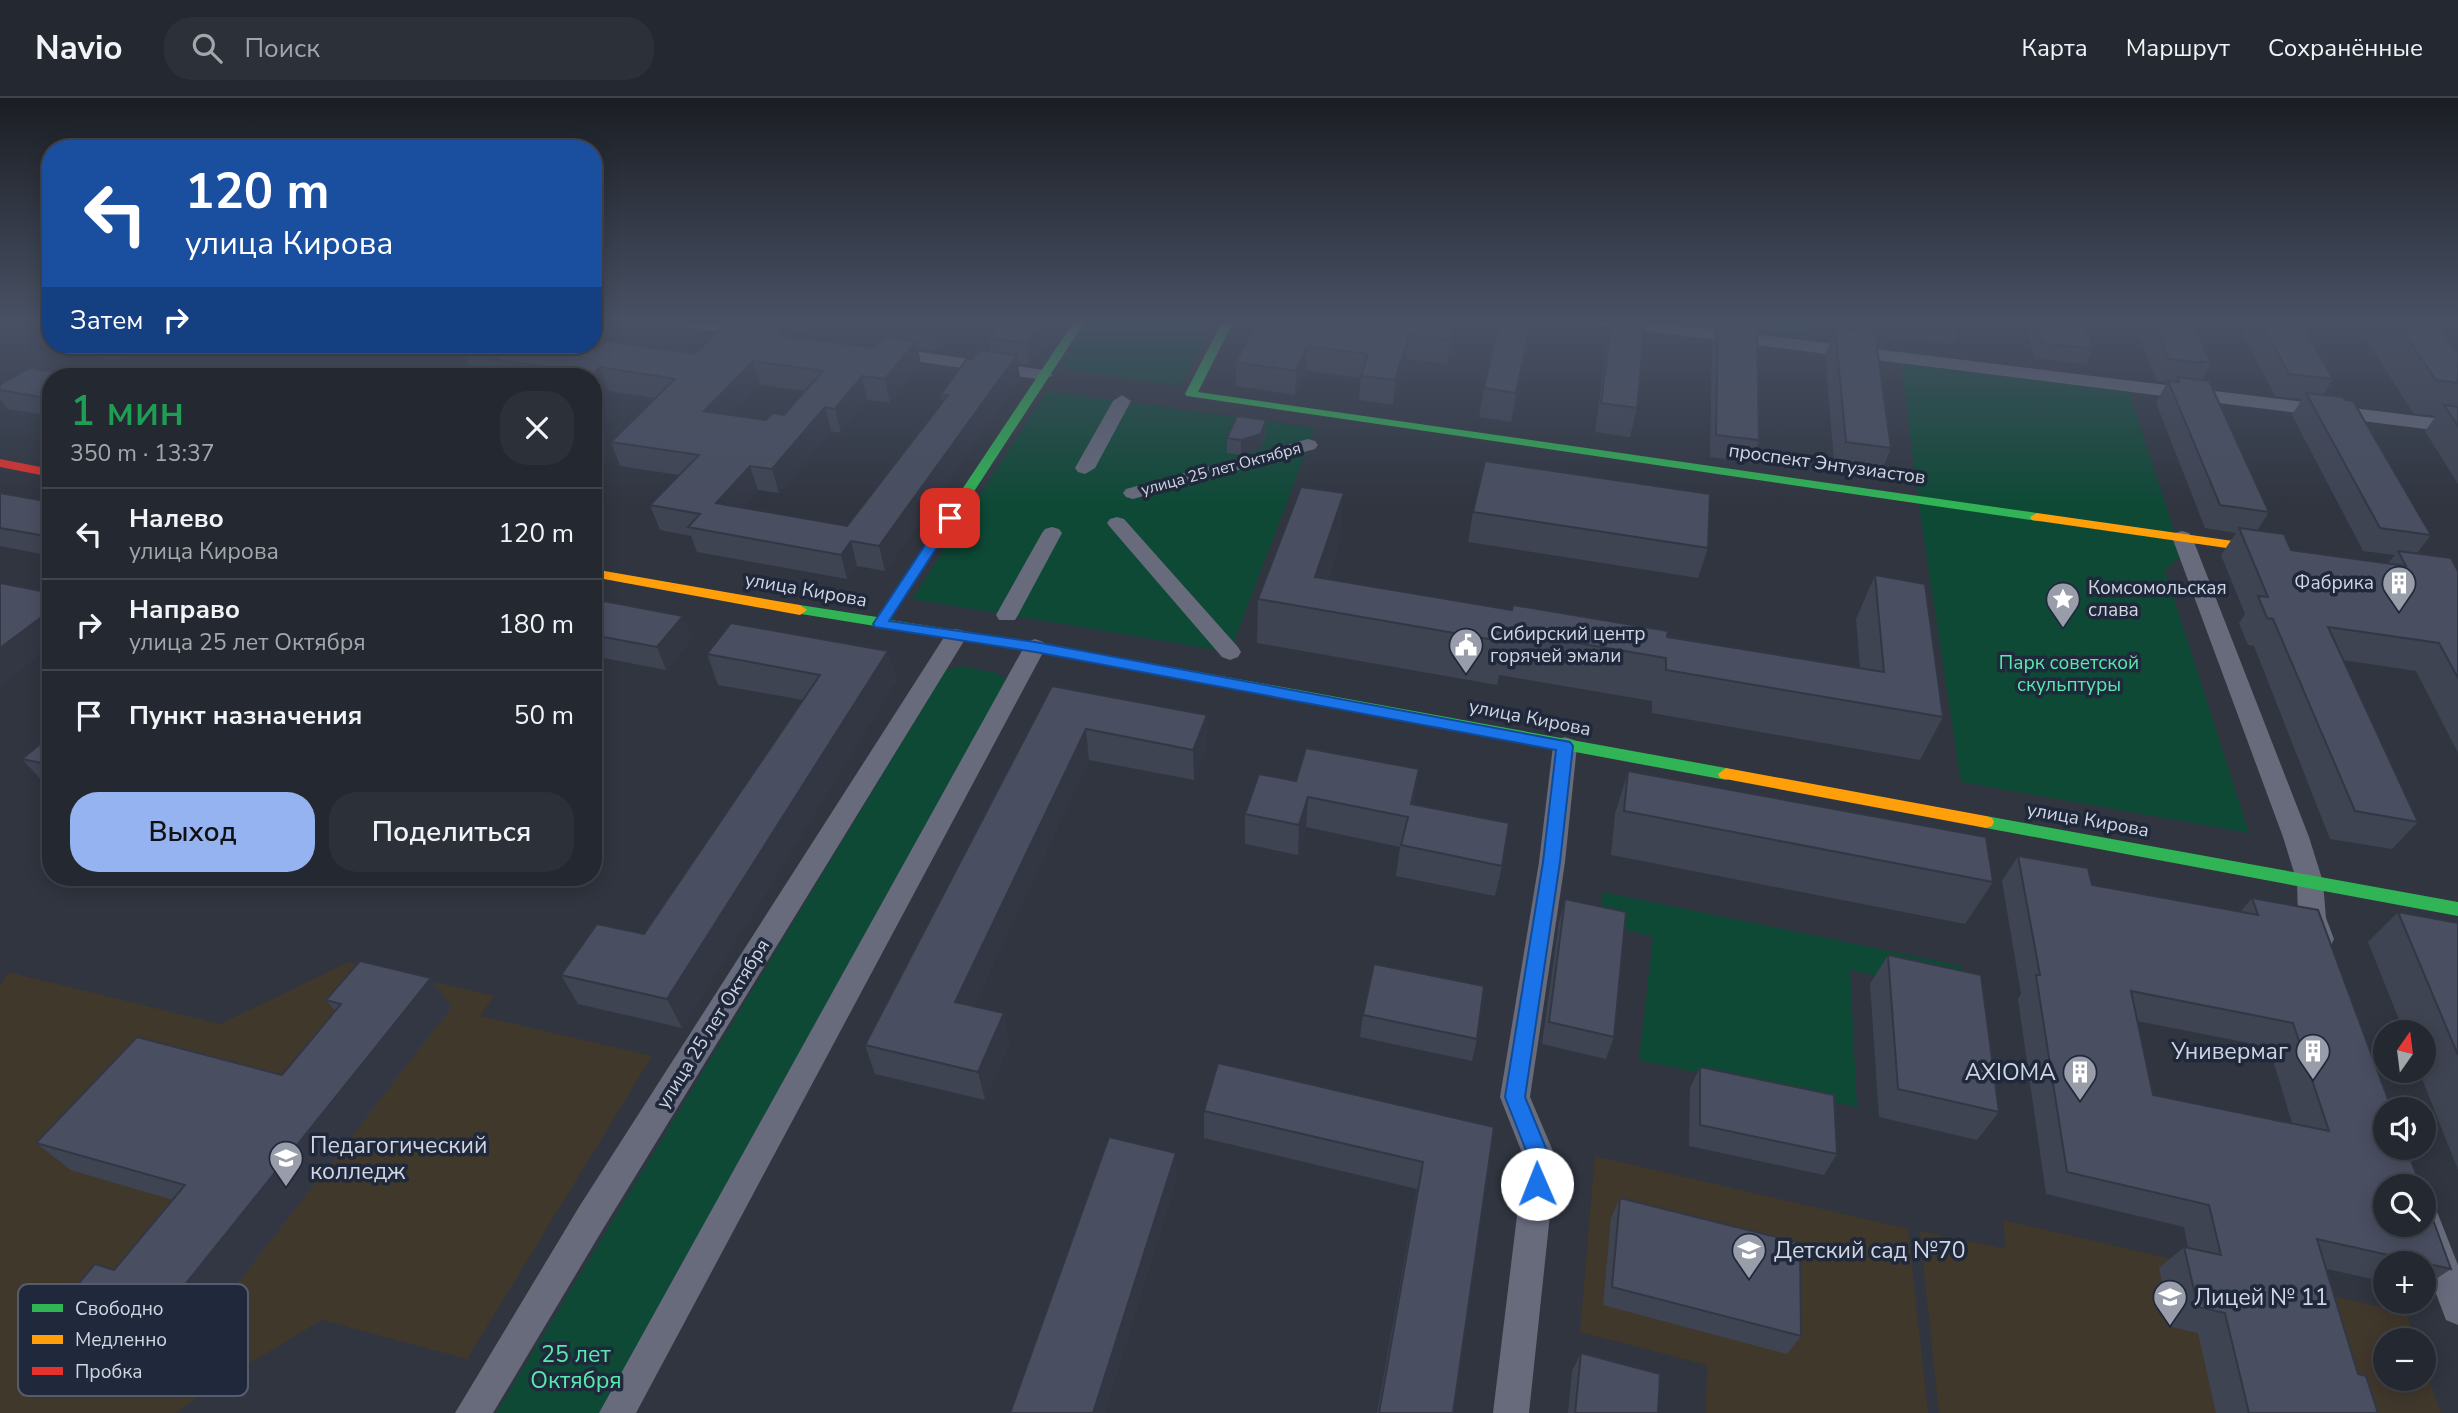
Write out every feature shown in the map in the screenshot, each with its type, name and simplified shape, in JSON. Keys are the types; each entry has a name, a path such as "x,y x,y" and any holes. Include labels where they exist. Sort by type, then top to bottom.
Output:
{"street":[{"path":"880,624 1040,381"},
{"name":"проспект Энтузиастов","path":"1198,381 1191,394 2296,554"},
{"path":"2091,381 2458,427"},
{"path":"1084,468 1122,401"},
{"name":"улица 25 лет Октября","path":"1133,492 1308,445"},
{"path":"0,463 42,471"},
{"path":"1117,523 1230,652"},
{"path":"1007,615 1052,533"},
{"path":"2182,537 2296,837 2310,883 2312,918 2330,967"},
{"name":"улица Кирова","path":"602,575 880,624 1035,647 2458,909"},
{"name":"улица 25 лет Октября","path":"473,1413 591,1218 956,636"},
{"path":"617,1413 1035,647"},
{"path":"1511,1413 1539,1158 1515,1097 1552,862 1565,746"},
{"path":"2431,1237 2458,1308"}],"shaded area":[{"name":"Педагогический колледж","path":"349,962 494,996 480,1016 652,1056 467,1359 322,1320 248,1364 248,1284 18,1284 18,1396 199,1396 176,1413 0,1413 0,986 8,972 220,1024"},
{"name":"Детский сад №70","path":"1595,1156 1908,1229 1928,1413 1706,1413 1707,1365 1580,1332"},
{"name":"Лицей № 11","path":"2003,1220 2373,1305 2373,1314 2406,1314 2412,1328 2373,1328 2373,1391 2433,1391 2441,1413 1939,1413 1920,1231 2006,1249"}],"green space":[{"path":"1145,381 1183,381 1176,386"},
{"name":"Парк советской скульптуры","path":"1903,381 2045,381 2129,392 2182,555 2165,570 2249,833 1961,782 1918,499"},
{"path":"1047,391 1315,428 1230,652 912,599"},
{"name":"25 лет Октября","path":"961,666 996,673 1007,680 601,1413 496,1413 946,670"},
{"path":"1603,892 1962,966 1969,996 1850,970 1857,1107 1639,1060 1653,937 1599,923"}],"building":[{"path":"6,381 42,381 42,397 0,390 0,385"},
{"path":"673,381 733,381 704,411 766,420 773,413 784,415 814,381 858,381 835,409 825,407 772,469 750,466 716,503 847,526 948,395 941,394 950,381 998,381 879,546 851,541 841,555 688,527 700,514 650,505 699,455 611,442"},
{"path":"1486,381 1518,381 1516,393 1484,388"},
{"path":"1604,381 1639,381 1637,408 1601,403"},
{"path":"1717,381 1758,381 1759,440 1716,435"},
{"path":"1840,381 1882,381 1891,448 1846,442"},
{"path":"2168,381 2209,381 2269,512 2220,505"},
{"path":"2306,393 2343,397 2353,401 2431,535 2380,528"},
{"path":"2444,405 2458,407 2458,426"},
{"path":"1237,416 1266,420 1261,434 1241,440 1227,438"},
{"path":"1485,461 1710,494 1708,548 1473,512"},
{"path":"1301,487 1344,493 1315,577 1512,610 1513,605 1668,631 1667,637 1884,672 1875,575 1925,584 1943,717 1666,670 1666,658 1507,631 1506,642 1258,599"},
{"path":"0,493 42,500 42,535 0,528"},
{"path":"2239,528 2284,534 2291,550 2406,566 2398,551 2451,558 2458,571 2458,678 2439,643 2328,627 2418,822 2355,811 2273,619 2267,618 2258,596 2268,597"},
{"path":"0,583 42,591 42,617 0,648"},
{"path":"602,601 683,616 657,647 602,637"},
{"path":"731,623 888,651 667,999 561,975 597,924 644,934 820,675 707,654"},
{"path":"1052,686 1207,715 1193,750 1086,729 955,1002 1004,1013 978,1072 865,1045"},
{"path":"42,742 42,763 22,759"},
{"path":"1306,748 1419,769 1411,804 1509,823 1502,866 1401,845 1408,817 1308,797 1299,825 1245,814 1259,774 1296,781"},
{"path":"1628,771 1986,837 1993,882 1624,811"},
{"path":"2018,856 2088,868 2092,885 2258,915 2252,898 2318,910 2373,1059 2373,1083 2382,1083 2387,1097 2373,1097 2373,1160 2411,1160 2416,1174 2373,1174 2373,1237 2436,1237 2436,1228 2451,1269 2436,1266 2436,1251 2373,1252 2317,1239 2358,1374 2366,1376 2378,1413 2249,1413 2225,1313 2198,1307 2184,1247 2221,1255 2209,1205 2067,1172 2036,975 2040,975","holes":["2131,991 2293,1023 2329,1131 2153,1095"]},
{"path":"1565,899 1626,912 1614,1037 1549,1022"},
{"path":"2398,912 2458,923 2458,1055"},
{"path":"1888,955 1981,975 1999,1112 1898,1089"},
{"path":"360,961 431,978 186,1284 78,1284 95,1264 114,1270 185,1185 36,1143 137,1037 282,1075 341,1004 326,1000"},
{"path":"1374,964 1484,986 1477,1039 1363,1015"},
{"path":"1218,1063 1494,1127 1453,1413 1379,1413 1423,1162 1204,1111"},
{"path":"1700,1067 1834,1095 1837,1154 1700,1125"},
{"path":"1109,1137 1176,1153 1093,1413 1010,1413"},
{"name":"Детский сад №70","path":"1620,1198 1800,1243 1801,1336 1612,1287"},
{"path":"1581,1353 1660,1374 1658,1413 1575,1413"}],"traffic: fast":[{"path":"880,624 1040,381"},
{"path":"1197,381 1191,394 2037,517"},
{"path":"800,610 1035,647 1726,774"},
{"path":"1986,822 2458,909"}],"traffic: slow":[{"path":"2037,517 2275,551"},
{"path":"602,575 800,610"},
{"path":"1726,774 1986,822"}],"traffic: jam":[{"path":"0,463 42,471"}],"place":[{"name":"Фабрика","path":"2399,613"},
{"name":"Комсомольская слава","path":"2063,629"},
{"name":"Сибирский центр горячей эмали","path":"1466,675"},
{"name":"Универмаг","path":"2313,1081"},
{"name":"AXIOMA","path":"2080,1102"},
{"name":"Педагогический колледж","path":"286,1188"},
{"name":"Детский сад №70","path":"1749,1280"},
{"name":"Лицей № 11","path":"2170,1327"}],"route":[{"path":"950,518 880,624 1035,647 1565,746 1552,862 1515,1097 1539,1158 1537,1184"}]}
